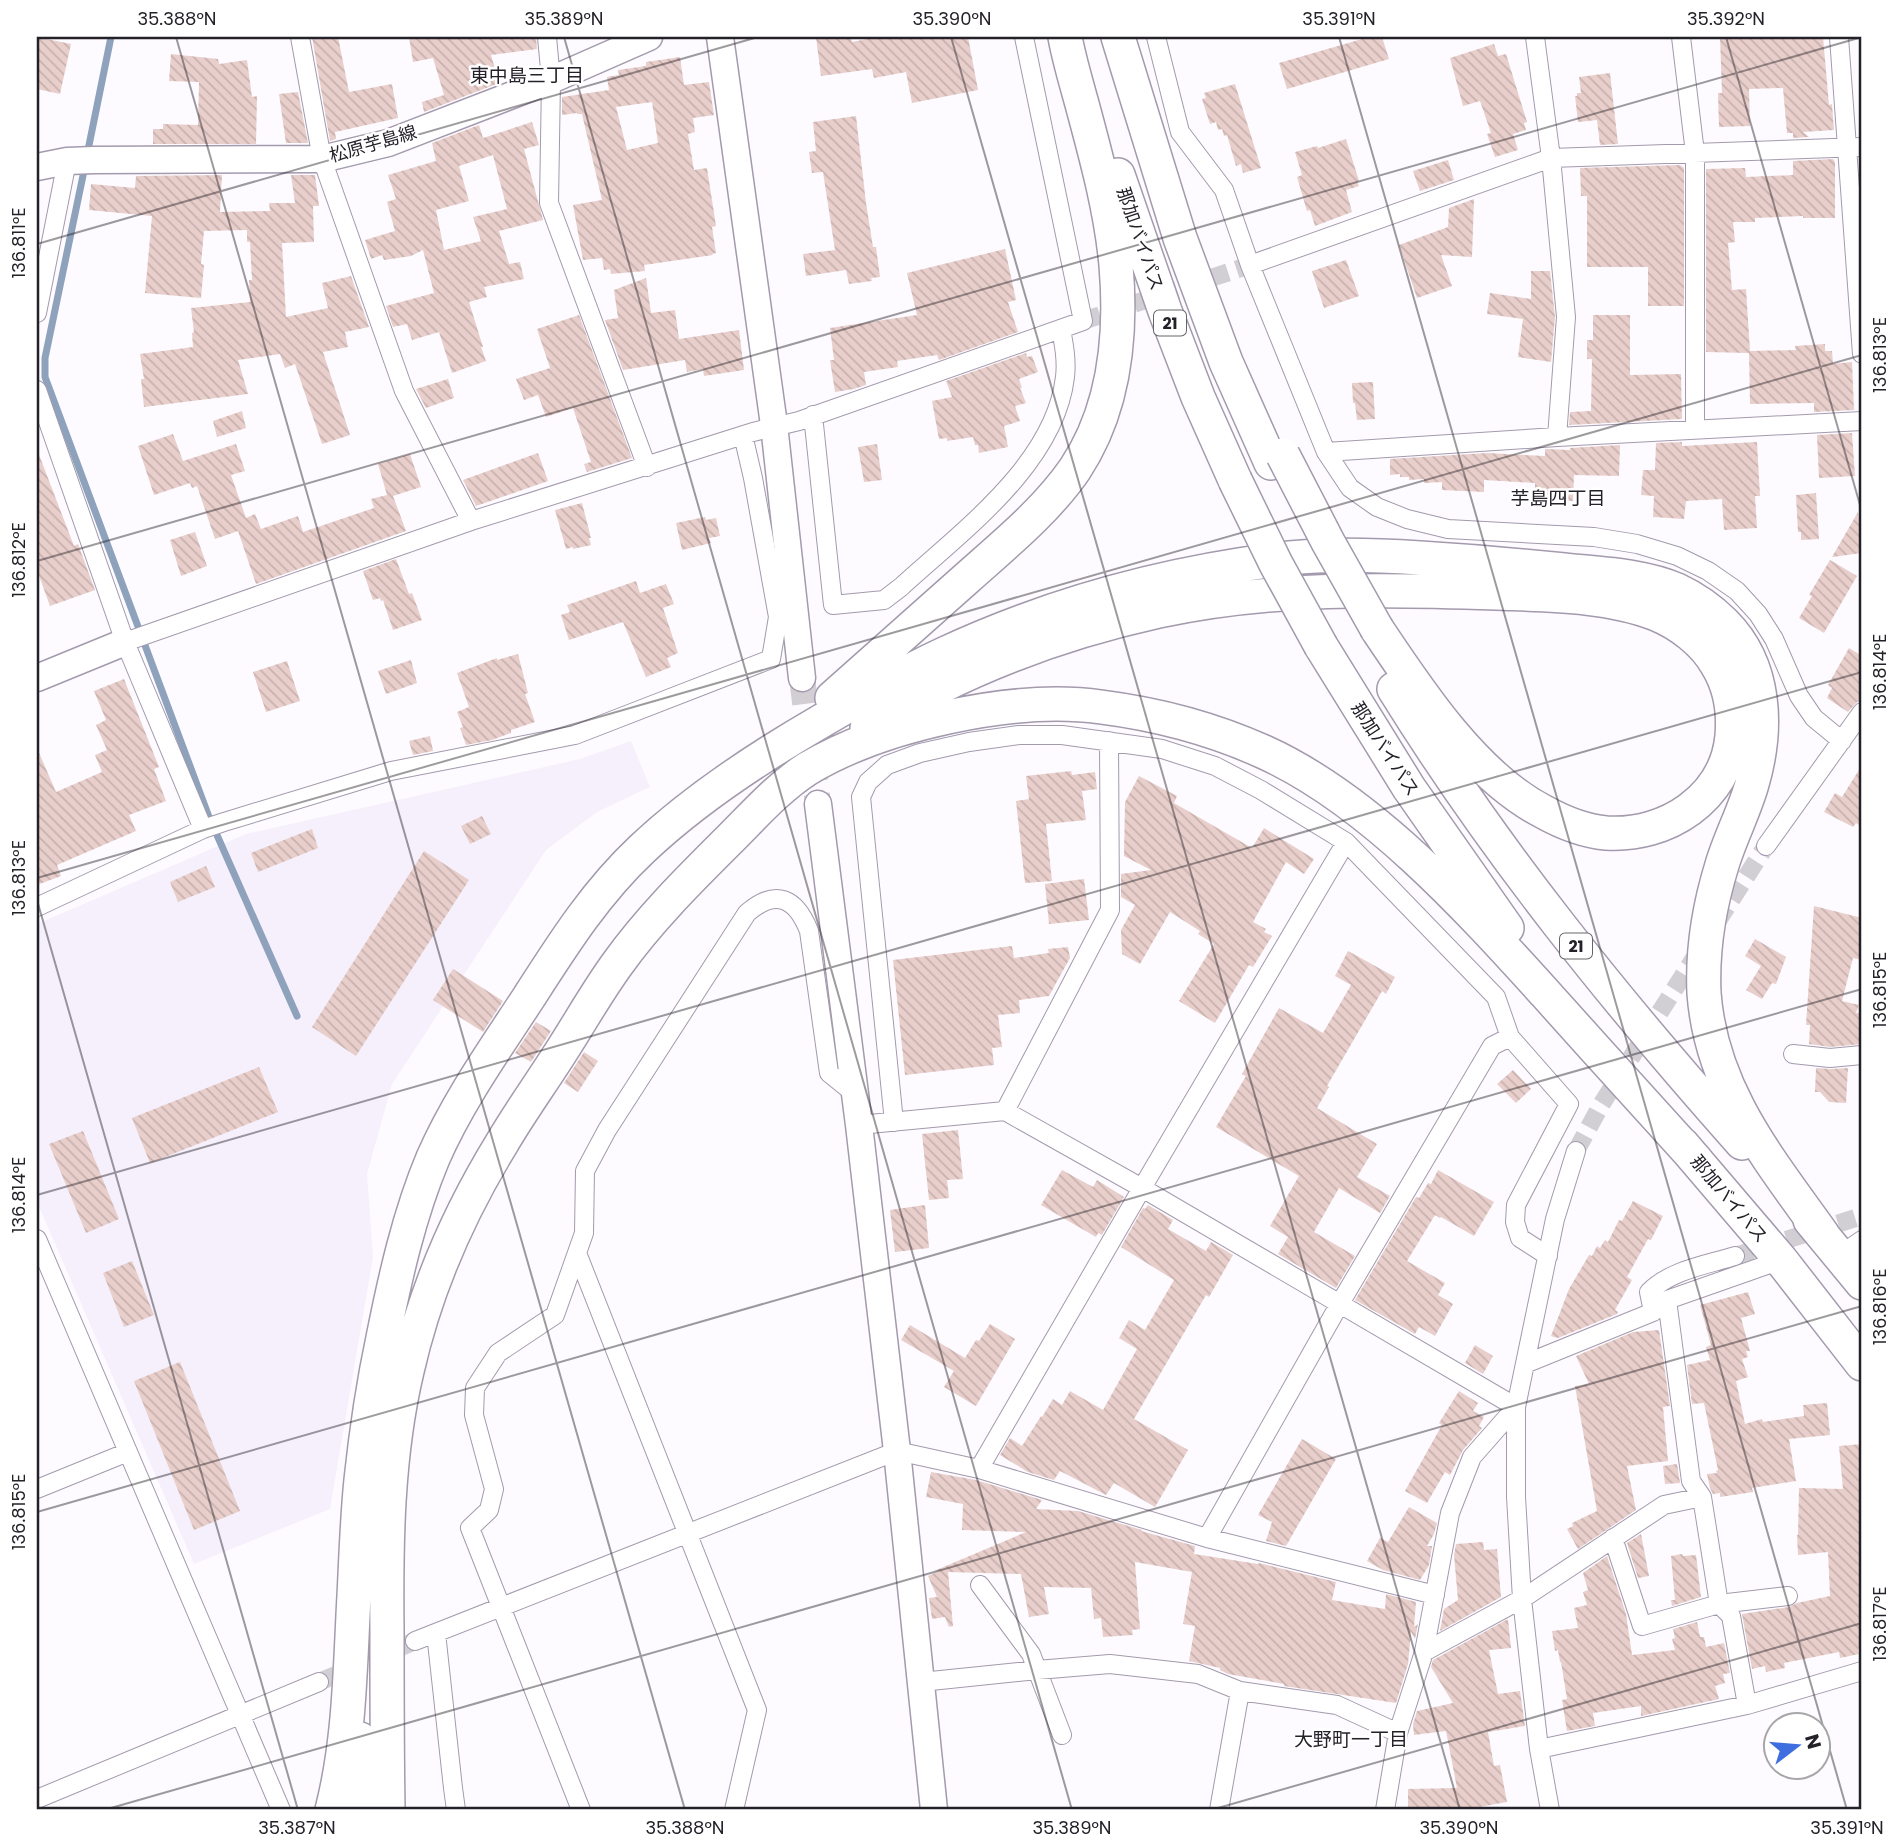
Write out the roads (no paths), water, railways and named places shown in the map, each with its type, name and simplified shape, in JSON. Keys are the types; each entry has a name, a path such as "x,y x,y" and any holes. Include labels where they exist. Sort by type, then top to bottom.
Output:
{"highway":[{"path":"778,746 1020,531 1050,500 1075,469 1087,448 1106,402 1116,359 1118,316 1106,164 1065,37"},
{"name":"那加バイパス","path":"1078,37 1106,164 1198,397 1276,564 1321,646 1409,788 1510,931 1567,1004 1781,1260 1862,1364"},
{"name":"21","path":"1118,37 1180,238 1226,362 1277,459 1314,551 1368,632 1417,726 1537,897 1678,1071 1842,1243 1862,1283"},
{"path":"409,1810 360,1487 382,1339 399,1265 432,1160 457,1110 572,930 604,889 639,851 675,820 778,746 942,654 998,631 1120,590 1188,574 1305,557 1407,557 1587,572 1640,579 1674,589 1701,603 1723,622 1741,643 1753,668 1760,694 1763,724 1760,753 1751,789 1725,855 1706,926 1705,999 1710,1034 1735,1103 1757,1142 1842,1243"},
{"path":"332,1810 371,1555 405,1376 419,1322 463,1213 500,1145 620,960 708,861 766,802 804,771 848,739 942,684 1048,642 1159,611 1211,602 1261,596 1380,590 1535,595 1628,606 1658,615 1682,628 1702,644 1718,666 1729,692 1733,719 1730,747 1721,774 1705,797 1684,815 1659,827 1632,833 1603,833 1573,825 1542,811 1506,787 1472,755 1368,632"},
{"path":"804,771 854,746 898,730 943,718 994,709 1048,705 1097,706 1156,717 1211,732 1266,753 1319,783 1373,822 1426,869 1495,938 1696,1160"},
{"path":"362,1810 371,1555"},
{"path":"371,1555 388,1810"}],"street":[{"path":"300,37 322,159 404,391 471,521"},
{"path":"547,37 551,80 549,203 647,467"},
{"name":"松原芋島線","path":"37,167 80,160 322,159 388,143 551,80 649,37"},
{"path":"720,37 775,425 802,678"},
{"path":"37,678 135,638 471,521 775,425 799,421 1083,321 1024,37"},
{"path":"1156,37 1180,132 1224,190 1250,265 1326,452 1350,488 1377,507 1407,519 1448,529 1594,537 1637,544 1677,556 1708,571 1737,591 1758,614 1774,639 1799,696 1814,718 1843,741"},
{"path":"1535,37 1551,158 1566,317 1558,437"},
{"path":"1681,37 1695,153 1695,430"},
{"path":"1839,37 1855,148 1862,354"},
{"path":"1250,265 1551,158 1855,148"},
{"path":"37,311 80,160"},
{"path":"813,415 833,605 884,600 1000,497 1026,468 1058,407 1066,376 1061,329"},
{"path":"37,390 135,638 203,829"},
{"path":"1326,452 1862,421"},
{"path":"37,907 203,829 391,771 575,735 771,659 778,617 743,435"},
{"path":"1766,846 1862,712"},
{"path":"894,1122 860,797 868,782 887,765 920,753 970,742 1030,735 1062,735 1162,749 1215,766 1261,790 1346,842 1496,997 1510,1037 1569,1104 1516,1205 1515,1222 1520,1238 1548,1256"},
{"path":"1005,1111 1110,910 1108,741"},
{"path":"818,804 897,1451 934,1810"},
{"path":"979,1469 1346,842"},
{"path":"582,1810 470,1528 489,1510 494,1489 474,1415 475,1388 498,1353 555,1315 584,1233 585,1171 607,1130 747,913 759,902 776,899 790,902 803,915 810,931 829,1073 855,1094"},
{"path":"1207,1538 1339,1305 1492,1046 1510,1037"},
{"path":"1793,1054 1830,1058 1862,1055"},
{"path":"859,1125 1005,1111 1516,1407"},
{"path":"1550,1810 1539,1749 1522,1599 1516,1497 1516,1407 1555,1219 1576,1151"},
{"path":"37,1239 281,1810"},
{"path":"578,1253 757,1710 734,1810"},
{"path":"1735,1256 1674,1275 1657,1284 1649,1292 1660,1306 1691,1481 1702,1497 1720,1604 1731,1616 1747,1705"},
{"path":"1525,1364 1660,1306 1781,1260"},
{"path":"1385,1810 1398,1733 1424,1652 1450,1513 1472,1457 1516,1407"},
{"path":"415,1641 897,1451 979,1469 1207,1538 1435,1595"},
{"path":"37,1489 128,1452"},
{"path":"1424,1652 1522,1599 1664,1504 1702,1497"},
{"path":"1613,1538 1642,1626 1720,1604 1788,1596"},
{"path":"980,1585 1031,1654 1062,1735"},
{"path":"436,1633 456,1810"},
{"path":"921,1682 1037,1670 1122,1665 1198,1674 1240,1691 1337,1706 1398,1733"},
{"path":"1539,1749 1747,1705 1862,1671"},
{"path":"37,1799 319,1682"},
{"path":"1219,1810 1240,1691"}],"waterway":[{"path":"87,155 111,37"},
{"path":"85,166 45,358 45,377 209,817 297,1016"}],"tunnel":[{"path":"1083,321 1250,265"},
{"path":"802,678 818,804"},
{"path":"1717,922 1766,846"},
{"path":"1576,1151 1601,1105 1700,949"},
{"path":"1735,1256 1862,1216"},
{"path":"319,1682 415,1641"}],"district":[{"name":"東中島三丁目","path":"527,75"},
{"name":"芋島四丁目","path":"1558,498"},
{"name":"大野町一丁目","path":"1351,1739"}]}
